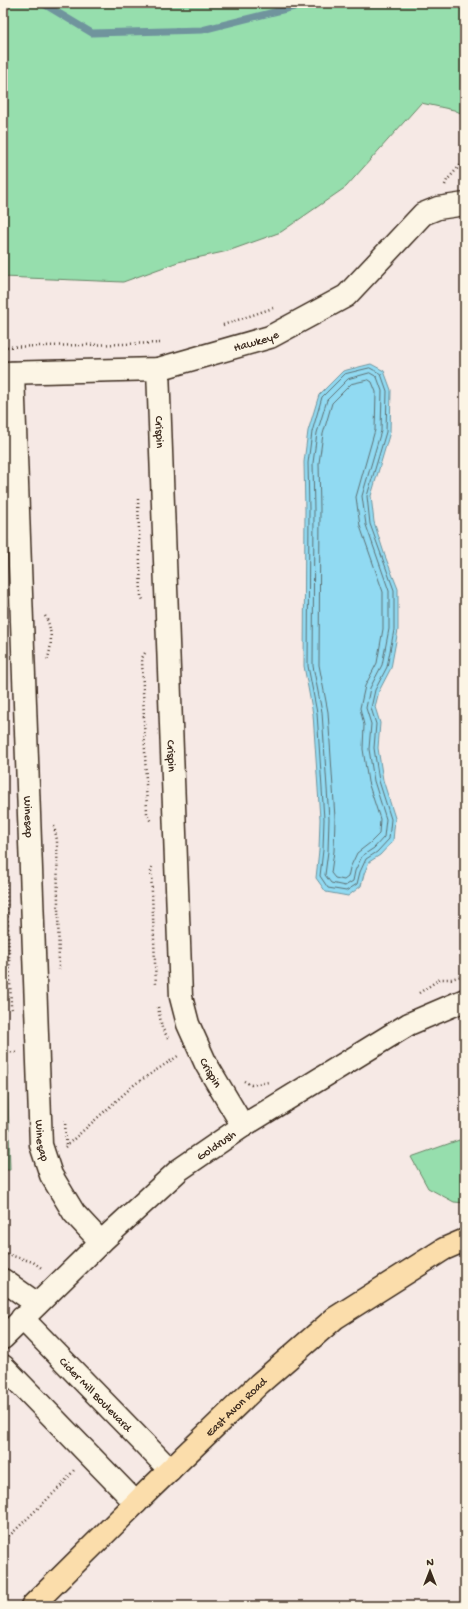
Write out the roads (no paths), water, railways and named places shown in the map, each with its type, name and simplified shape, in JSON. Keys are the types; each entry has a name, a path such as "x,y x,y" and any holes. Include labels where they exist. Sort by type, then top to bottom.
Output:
{"main road":[{"name":"East Avon Road","path":"32,1606 259,1384 335,1318 444,1249 465,1240"}],"street":[{"name":"Hawkeye","path":"8,373 158,369 270,337 346,296 422,214 438,208 465,204"},
{"name":"Crispin","path":"158,369 181,997 188,1024 206,1064 243,1126"},
{"name":"Winesap","path":"8,373 41,1145 51,1176 74,1213 101,1242"},
{"name":"Goldrush","path":"3,1338 101,1242 179,1170 243,1126 409,1024 465,1000"},
{"name":"Cider Mill Boulevard","path":"3,1280 170,1470"},
{"path":"3,1366 136,1503"}],"water":[{"path":"371,364 384,371 391,390 390,432 371,496 374,522 398,589 398,630 391,668 379,691 375,707 380,723 378,748 383,780 395,818 393,841 380,855 369,862 361,886 348,896 326,892 316,878 320,819 313,714 304,666 304,462 308,431 319,395 343,371"}],"waterway":[{"path":"42,3 92,33 202,30 298,6 303,3"}]}
